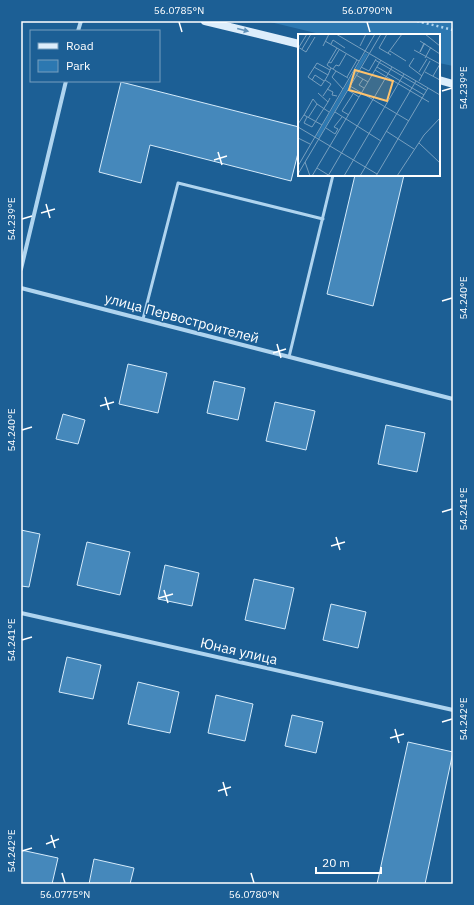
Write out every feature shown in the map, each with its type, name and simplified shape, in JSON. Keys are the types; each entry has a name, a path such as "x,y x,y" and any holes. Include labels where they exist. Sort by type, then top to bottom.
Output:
{"main road":[{"path":"205,21 298,44"},
{"path":"440,80 453,84"}],"street":[{"path":"21,268 66,82"},
{"name":"улица Первостроителей","path":"21,288 453,398"},
{"name":"Юная улица","path":"21,613 453,710"}],"lane":[{"path":"289,357 334,176"},
{"path":"143,319 178,184 323,219"}],"path":[{"path":"417,21 453,30"}],"green space":[{"path":"266,21 453,21 453,66 440,63 440,34 320,34"}],"building":[{"path":"121,82 298,127 298,153 291,181 150,145 141,183 99,172"},
{"path":"355,176 404,176 373,306 327,294"},
{"path":"128,364 167,373 158,413 119,404"},
{"path":"214,381 245,388 238,420 207,413"},
{"path":"275,402 315,411 306,450 266,441"},
{"path":"63,414 85,420 78,444 56,439"},
{"path":"386,425 425,433 417,472 378,464"},
{"path":"21,530 40,534 29,587 21,586"},
{"path":"87,542 130,552 120,595 77,585"},
{"path":"165,565 199,573 192,606 158,599"},
{"path":"254,579 294,588 285,629 245,620"},
{"path":"331,604 366,612 358,648 323,640"},
{"path":"67,657 101,665 93,699 59,692"},
{"path":"138,682 179,692 170,733 128,724"},
{"path":"216,695 253,704 245,741 208,733"},
{"path":"292,715 323,722 316,753 285,746"},
{"path":"408,742 453,752 425,884 377,884"},
{"path":"21,850 58,858 52,884 21,884"},
{"path":"94,859 134,868 130,884 89,884"}]}
